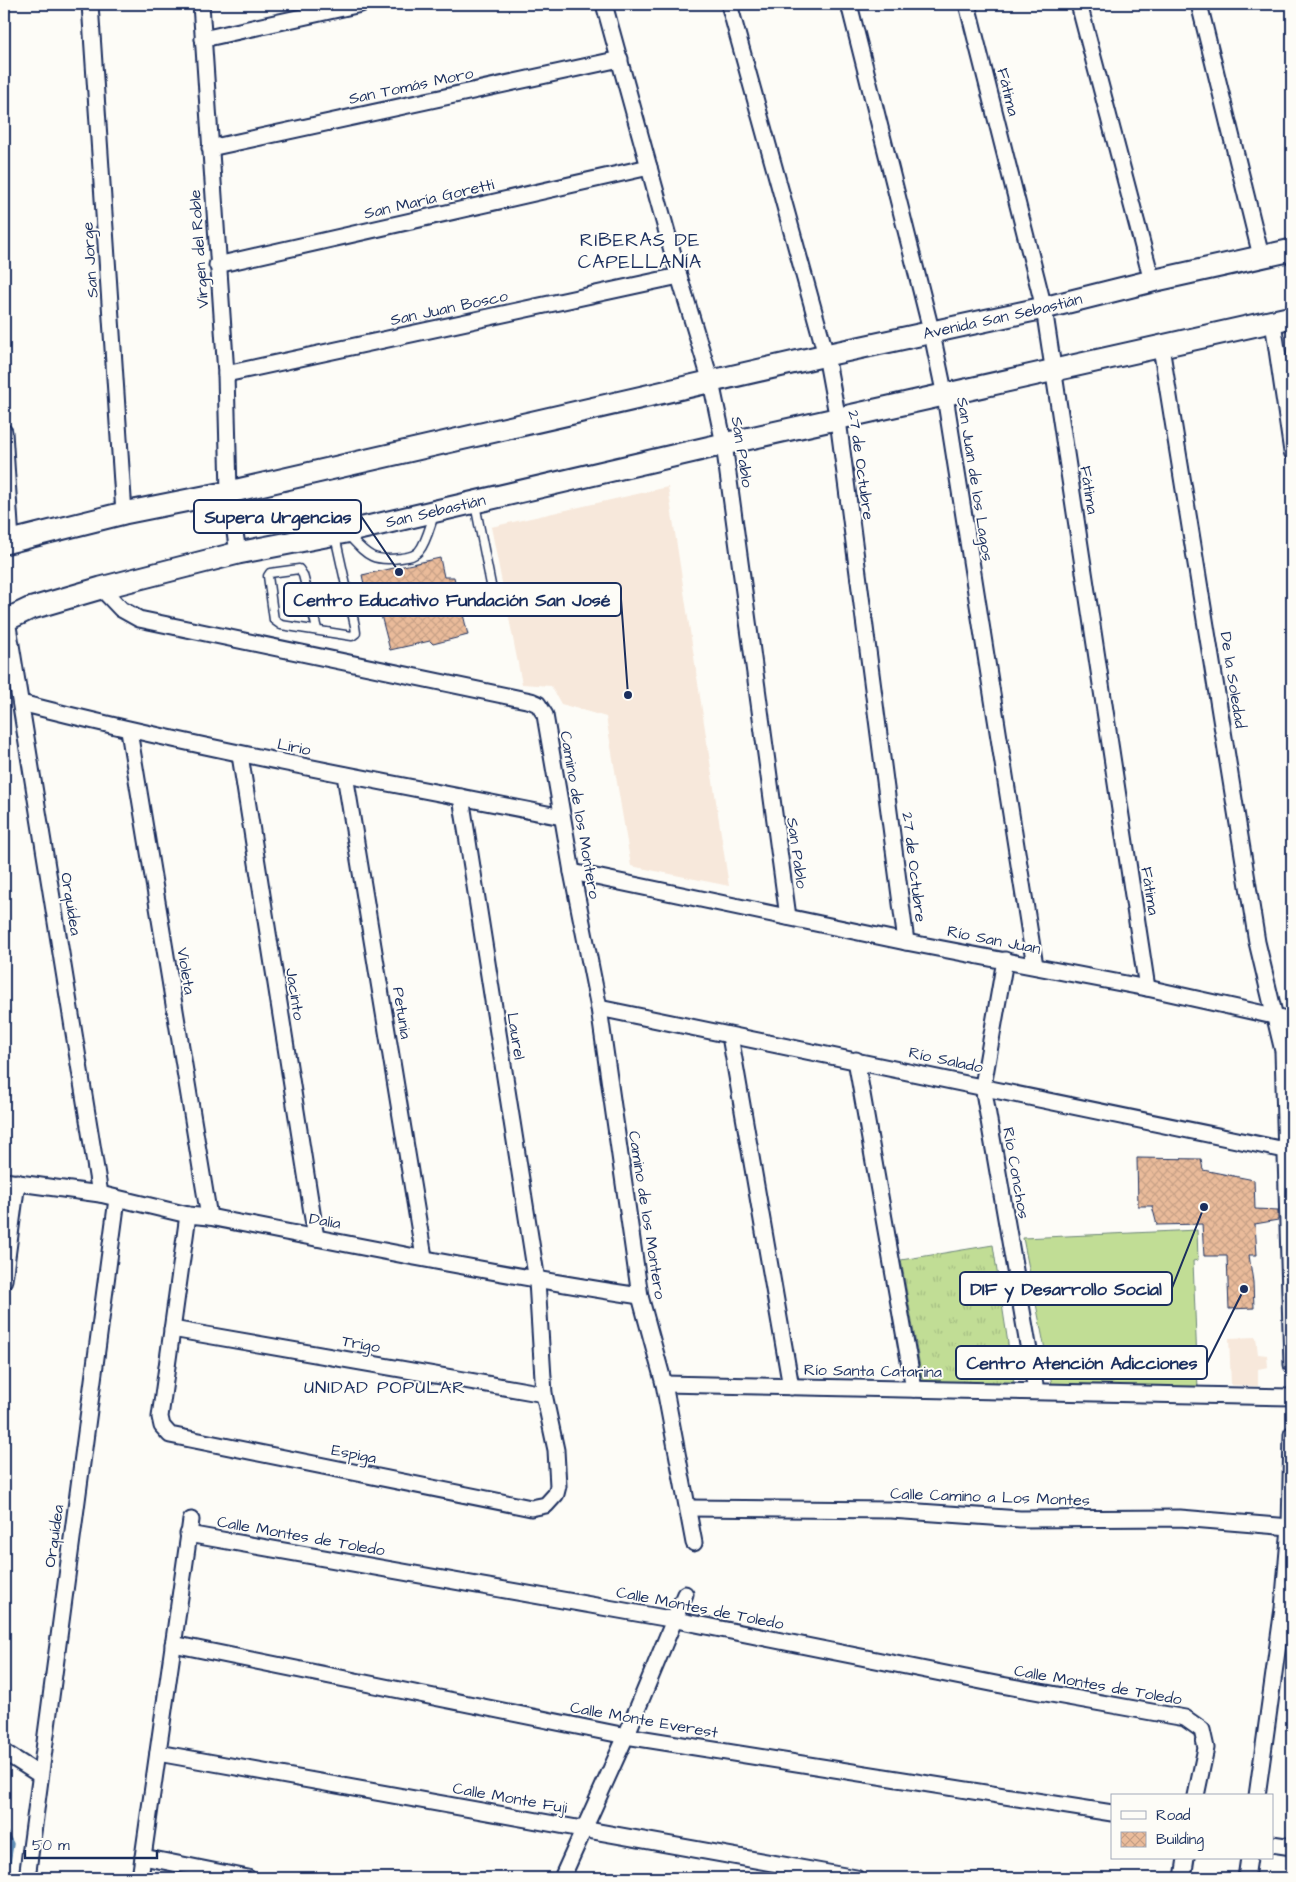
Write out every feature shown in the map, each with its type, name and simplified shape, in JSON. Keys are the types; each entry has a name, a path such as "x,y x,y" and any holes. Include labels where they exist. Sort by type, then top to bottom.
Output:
{"main road":[{"name":"Avenida San Sebastián","path":"711,382 826,355 932,334 1152,281 1292,250"},
{"path":"724,444 1283,320"},
{"path":"7,542 124,513 229,492 711,382"},
{"name":"San Sebastián","path":"5,618 101,588 238,553 340,534 724,444"}],"street":[{"name":"San Jorge","path":"90,4 124,513"},
{"name":"Virgen del Roble","path":"201,4 217,266 226,374 229,492 238,553"},
{"path":"204,39 361,4"},
{"name":"San Pablo","path":"604,4 679,276 711,382 724,444 788,917"},
{"name":"27 de Octubre","path":"729,4 826,355 838,420 906,942"},
{"name":"San Juan de los Lagos","path":"849,4 932,334 944,396 1035,966"},
{"name":"Fátima","path":"967,4 1044,308 1147,988"},
{"path":"1080,4 1152,281"},
{"path":"1199,4 1261,256"},
{"name":"San Tomás Moro","path":"210,148 620,59"},
{"name":"San María Goretti","path":"217,266 649,167"},
{"name":"San Juan Bosco","path":"226,374 679,276"},
{"path":"1283,320 1292,452"},
{"name":"De la Soledad","path":"1161,348 1257,942 1283,1051 1292,1365"},
{"path":"4,432 7,542"},
{"name":"Camino de los Montero","path":"101,588 121,609 139,619 538,704 545,715 598,1008 640,1296 664,1384 694,1543"},
{"name":"Orquídea","path":"5,618 21,703 100,1194"},
{"name":"Lirio","path":"21,703 129,731 240,755 562,817"},
{"name":"Violeta","path":"129,731 209,1217"},
{"name":"Jacinto","path":"240,755 316,1238"},
{"name":"Petunia","path":"345,775 424,1257"},
{"name":"Laurel","path":"461,797 537,1281 544,1394 556,1450 558,1486 556,1494 546,1505 531,1508"},
{"name":"Río San Juan","path":"572,872 906,942 1147,988 1292,1020"},
{"name":"Río Conchos","path":"1005,960 983,1086 1036,1392"},
{"name":"Río Salado","path":"598,1008 983,1086 1285,1150"},
{"path":"730,1036 791,1387"},
{"path":"856,1060 914,1389"},
{"path":"4,1280 10,1181"},
{"name":"Dalia","path":"10,1181 100,1194 188,1216 209,1217 424,1257 537,1281 640,1296"},
{"name":"Orquídea","path":"27,1878 117,1199"},
{"path":"172,1329 188,1216"},
{"name":"Trigo","path":"172,1329 544,1394"},
{"name":"Espiga","path":"172,1329 160,1417 162,1426 170,1435 531,1508"},
{"name":"Río Santa Catarina","path":"664,1384 1292,1397"},
{"path":"1257,1794 1288,1609 1292,1434"},
{"name":"Calle Camino a Los Montes","path":"688,1508 891,1510 1020,1519 1180,1518 1290,1527"},
{"name":"Calle Montes de Toledo","path":"172,1644 189,1527 676,1620 996,1684 1185,1718 1202,1730 1206,1748 1196,1794"},
{"path":"562,1878 626,1736 676,1620 685,1594"},
{"path":"140,1878 172,1644"},
{"name":"Calle Monte Everest","path":"172,1644 626,1736 1111,1814"},
{"path":"4,1752 40,1775"},
{"name":"Calle Monte Fuji","path":"158,1753 856,1878"},
{"path":"1274,1844 1292,1847"},
{"path":"144,1857 248,1878"},
{"path":"1183,1878 1186,1860"},
{"path":"1246,1878 1249,1860"}],"lane":[{"path":"474,502 494,600"},
{"path":"340,534 374,559 382,560 412,556 421,548 435,511"},
{"path":"316,629 300,569 270,573 268,576 274,620 281,625 352,636 356,633 340,534"}],"shaded area":[{"path":"668,487 729,886 631,866 606,717 561,704 551,686 522,684 491,527"},
{"path":"1256,1337 1258,1354 1267,1355 1268,1367 1258,1369 1258,1386 1231,1385 1229,1338"}],"green space":[{"path":"1197,1230 1198,1260 1193,1261 1198,1389 1052,1385 1023,1238"},
{"path":"993,1245 1014,1383 1010,1388 927,1385 922,1378 901,1260"}],"building":[{"path":"440,558 444,577 454,577 468,635 433,644 430,641 390,650 375,592 366,593 362,575"},
{"path":"1137,1158 1201,1159 1203,1170 1254,1180 1255,1209 1278,1210 1278,1220 1255,1224 1257,1255 1249,1255 1254,1308 1229,1309 1227,1256 1204,1256 1202,1224 1157,1225 1152,1206 1138,1206"}],"waterway":[{"path":"4,1831 11,1844 7,1867 4,1869"}],"place":[{"name":"Supera Urgencias","path":"399,572"},
{"name":"Centro Educativo Fundación San José","path":"628,695"},
{"name":"DIF y Desarrollo Social","path":"1204,1207"},
{"name":"Centro Atención Adicciones","path":"1244,1289"}],"district":[{"name":"RIBERAS DE CAPELLANÍA","path":"640,251"},
{"name":"UNIDAD POPULAR","path":"385,1387"}]}
